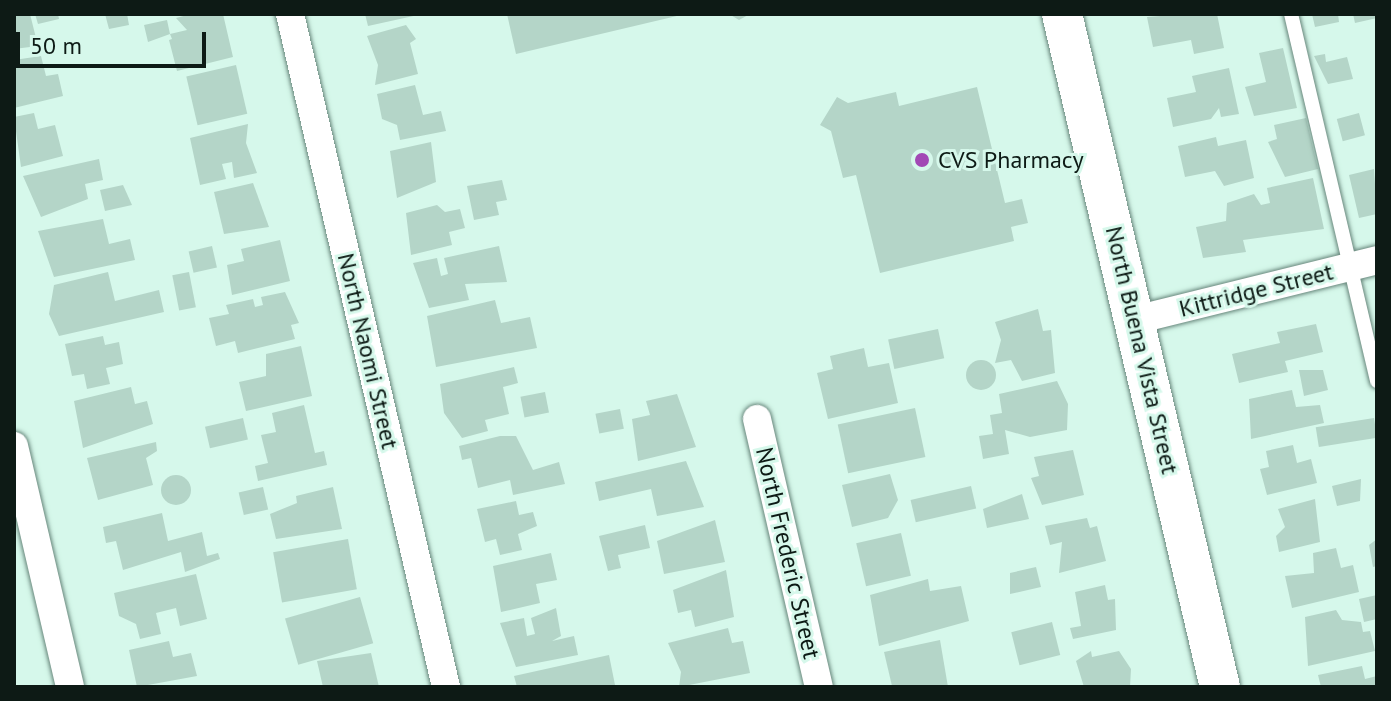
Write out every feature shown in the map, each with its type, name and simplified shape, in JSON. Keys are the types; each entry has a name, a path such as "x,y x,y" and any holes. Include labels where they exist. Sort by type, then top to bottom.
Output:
{"main road":[{"name":"North Buena Vista Street","path":"1062,14 1220,687"}],"street":[{"name":"North Naomi Street","path":"290,14 446,687"},
{"name":"Kittridge Street","path":"1135,320 1364,263"},
{"name":"North Frederic Street","path":"757,419 819,687"},
{"path":"14,446 70,687"}],"lane":[{"path":"1291,14 1364,263 1377,381"}],"building":[{"path":"14,14 30,14 38,46 14,49"},
{"path":"35,14 58,14 59,19 38,24"},
{"path":"105,14 127,14 129,25 109,29"},
{"path":"191,14 223,14 233,57 177,71 170,34 187,30 176,18"},
{"path":"365,14 418,14 418,15 368,26"},
{"path":"507,14 681,14 681,15 516,54"},
{"path":"729,14 750,14 739,20"},
{"path":"1217,14 1224,48 1194,54 1191,40 1153,47 1147,17"},
{"path":"1312,14 1338,14 1339,22 1315,27"},
{"path":"1353,14 1377,14 1377,18 1355,23"},
{"path":"167,20 170,34 148,42 144,25"},
{"path":"406,25 416,39 410,43 418,74 375,85 378,65 367,36"},
{"path":"1283,48 1297,108 1254,116 1245,87 1266,82 1259,53"},
{"path":"1325,54 1326,62 1347,57 1353,79 1328,84 1314,56"},
{"path":"41,56 46,76 58,74 63,96 14,108 14,60"},
{"path":"236,65 247,114 198,125 186,76"},
{"path":"1229,68 1239,114 1221,117 1219,108 1211,119 1173,127 1167,98 1196,92 1192,76"},
{"path":"415,85 423,115 441,111 446,131 400,140 397,125 382,119 377,94"},
{"path":"977,87 1005,203 1022,199 1028,223 1011,227 1014,241 880,273 856,175 843,178 831,131 820,125 837,97 848,103 896,92 899,106"},
{"path":"34,113 38,129 55,125 63,156 21,167 14,117"},
{"path":"1359,113 1365,135 1343,141 1337,119"},
{"path":"1306,118 1318,169 1285,177 1268,142 1277,139 1274,125"},
{"path":"248,124 246,143 257,173 234,178 232,162 222,164 226,179 200,185 190,138"},
{"path":"1216,137 1218,146 1246,140 1254,178 1224,186 1215,171 1185,177 1178,146"},
{"path":"431,142 436,182 397,198 390,151"},
{"path":"99,159 103,180 85,184 88,199 41,217 23,176"},
{"path":"1374,169 1377,214 1359,218 1349,175"},
{"path":"1313,178 1324,229 1243,240 1246,252 1203,258 1196,227 1226,221 1227,203 1254,194 1261,205 1270,203 1267,188"},
{"path":"502,180 507,200 496,202 499,215 474,220 467,186"},
{"path":"253,183 269,227 224,234 214,192"},
{"path":"123,185 132,205 105,211 100,190"},
{"path":"437,205 445,212 460,209 465,228 449,232 452,245 411,255 406,213"},
{"path":"103,219 109,244 130,239 135,260 54,277 38,231"},
{"path":"280,240 290,281 232,295 227,265 244,261 241,249"},
{"path":"212,246 217,267 194,273 189,251"},
{"path":"499,246 507,282 465,284 469,300 429,308 413,263 437,258 441,276 448,274 444,258"},
{"path":"108,272 115,301 159,290 164,312 59,336 49,314 54,285"},
{"path":"189,272 196,307 179,311 172,275"},
{"path":"285,292 299,323 291,325 295,339 238,353 235,341 216,346 209,318 229,314 226,305 253,299 255,307 263,305 261,297"},
{"path":"495,300 501,323 530,317 537,348 436,367 427,316"},
{"path":"1038,309 1043,331 1051,330 1055,373 1022,381 1011,360 995,363 1001,340 995,322"},
{"path":"1316,324 1323,352 1285,361 1288,372 1239,383 1232,354 1280,343 1277,332"},
{"path":"938,329 944,358 894,369 888,340"},
{"path":"103,336 105,345 119,342 123,364 106,368 110,384 87,389 84,374 72,376 65,344"},
{"path":"301,346 312,396 246,411 239,382 266,376 266,354"},
{"path":"864,348 868,367 889,363 898,403 828,419 817,373 833,369 830,356"},
{"path":"981,360 992,364 996,375 992,386 981,390 970,386 966,375 970,364"},
{"path":"514,367 518,383 503,387 509,414 485,420 488,431 462,438 444,413 440,384"},
{"path":"1299,370 1323,370 1328,390 1304,396"},
{"path":"1057,381 1068,404 1067,430 1030,437 1005,430 1009,454 983,459 979,436 993,434 990,415 1002,413 999,394"},
{"path":"131,387 135,404 147,401 153,424 83,448 74,401"},
{"path":"1292,390 1296,407 1320,405 1324,423 1251,439 1249,399"},
{"path":"545,392 549,413 524,417 520,397"},
{"path":"677,394 696,447 638,461 632,419 650,415 646,401"},
{"path":"304,405 315,453 324,451 327,465 258,481 255,466 268,463 261,435 276,432 272,413"},
{"path":"915,408 925,457 848,473 838,424"},
{"path":"620,409 624,429 599,433 595,414"},
{"path":"243,418 248,439 210,448 205,427"},
{"path":"1374,418 1377,438 1319,447 1316,427"},
{"path":"500,436 516,436 533,470 559,462 565,484 513,495 510,480 478,488 471,458 462,460 459,446"},
{"path":"156,442 157,451 146,458 153,485 98,500 87,458"},
{"path":"1293,445 1297,463 1311,459 1317,483 1267,495 1260,469 1269,467 1266,451"},
{"path":"1073,450 1084,495 1042,505 1031,478 1039,476 1034,457"},
{"path":"686,461 704,507 657,516 651,489 599,501 595,482"},
{"path":"890,474 898,500 888,518 852,527 842,485"},
{"path":"176,475 187,479 191,490 187,501 176,505 165,501 161,490 165,479"},
{"path":"1361,479 1360,501 1337,506 1332,486"},
{"path":"971,486 976,508 916,522 911,500"},
{"path":"263,487 268,509 244,515 239,493"},
{"path":"333,487 342,529 276,539 270,514 297,503 296,496"},
{"path":"1022,494 1029,519 987,528 983,509"},
{"path":"1315,499 1320,542 1279,552 1276,536 1285,527 1278,509"},
{"path":"516,501 519,515 533,512 537,526 518,534 522,550 500,555 496,539 485,542 477,509"},
{"path":"162,513 168,541 202,532 207,556 218,553 220,559 185,572 181,552 123,570 116,541 106,543 103,527"},
{"path":"1087,518 1090,528 1097,526 1106,561 1059,573 1062,542 1050,545 1045,526"},
{"path":"715,520 725,562 664,574 657,541"},
{"path":"645,525 650,548 618,555 621,568 608,571 599,536"},
{"path":"901,533 911,576 866,586 856,543"},
{"path":"348,539 357,589 282,602 273,552"},
{"path":"1377,539 1377,566 1373,567 1369,545"},
{"path":"1336,548 1341,568 1353,565 1359,592 1292,608 1285,576 1314,573 1313,553"},
{"path":"551,553 557,580 536,584 540,603 501,612 493,566"},
{"path":"1036,567 1041,587 1010,594 1010,573"},
{"path":"726,570 734,617 695,627 691,610 678,613 673,590"},
{"path":"196,574 207,619 180,626 176,608 156,613 161,634 140,639 136,624 119,616 114,593"},
{"path":"928,579 930,591 961,586 969,621 879,646 870,595"},
{"path":"1105,585 1108,600 1115,599 1116,630 1073,639 1070,628 1081,626 1075,592"},
{"path":"1377,595 1377,619 1364,622 1359,599"},
{"path":"360,597 373,643 298,665 285,618"},
{"path":"556,608 561,636 552,641 574,636 578,655 516,667 500,623 524,618 527,636 535,634 531,618"},
{"path":"1336,610 1342,620 1361,622 1363,632 1370,631 1375,651 1308,666 1305,617"},
{"path":"1052,622 1060,655 1019,665 1011,632"},
{"path":"728,628 732,643 743,641 750,673 679,687 681,672 668,643"},
{"path":"940,640 948,687 892,686 884,652"},
{"path":"169,641 173,657 191,653 197,676 137,687 129,650"},
{"path":"1091,651 1092,657 1119,651 1131,669 1130,687 1084,687 1076,661"},
{"path":"371,653 379,687 323,687 317,661"},
{"path":"609,655 615,685 517,687 514,676"},
{"path":"1362,666 1365,679 1377,676 1377,687 1321,687 1318,675"}],"place":[{"name":"CVS Pharmacy","path":"922,160"}]}
